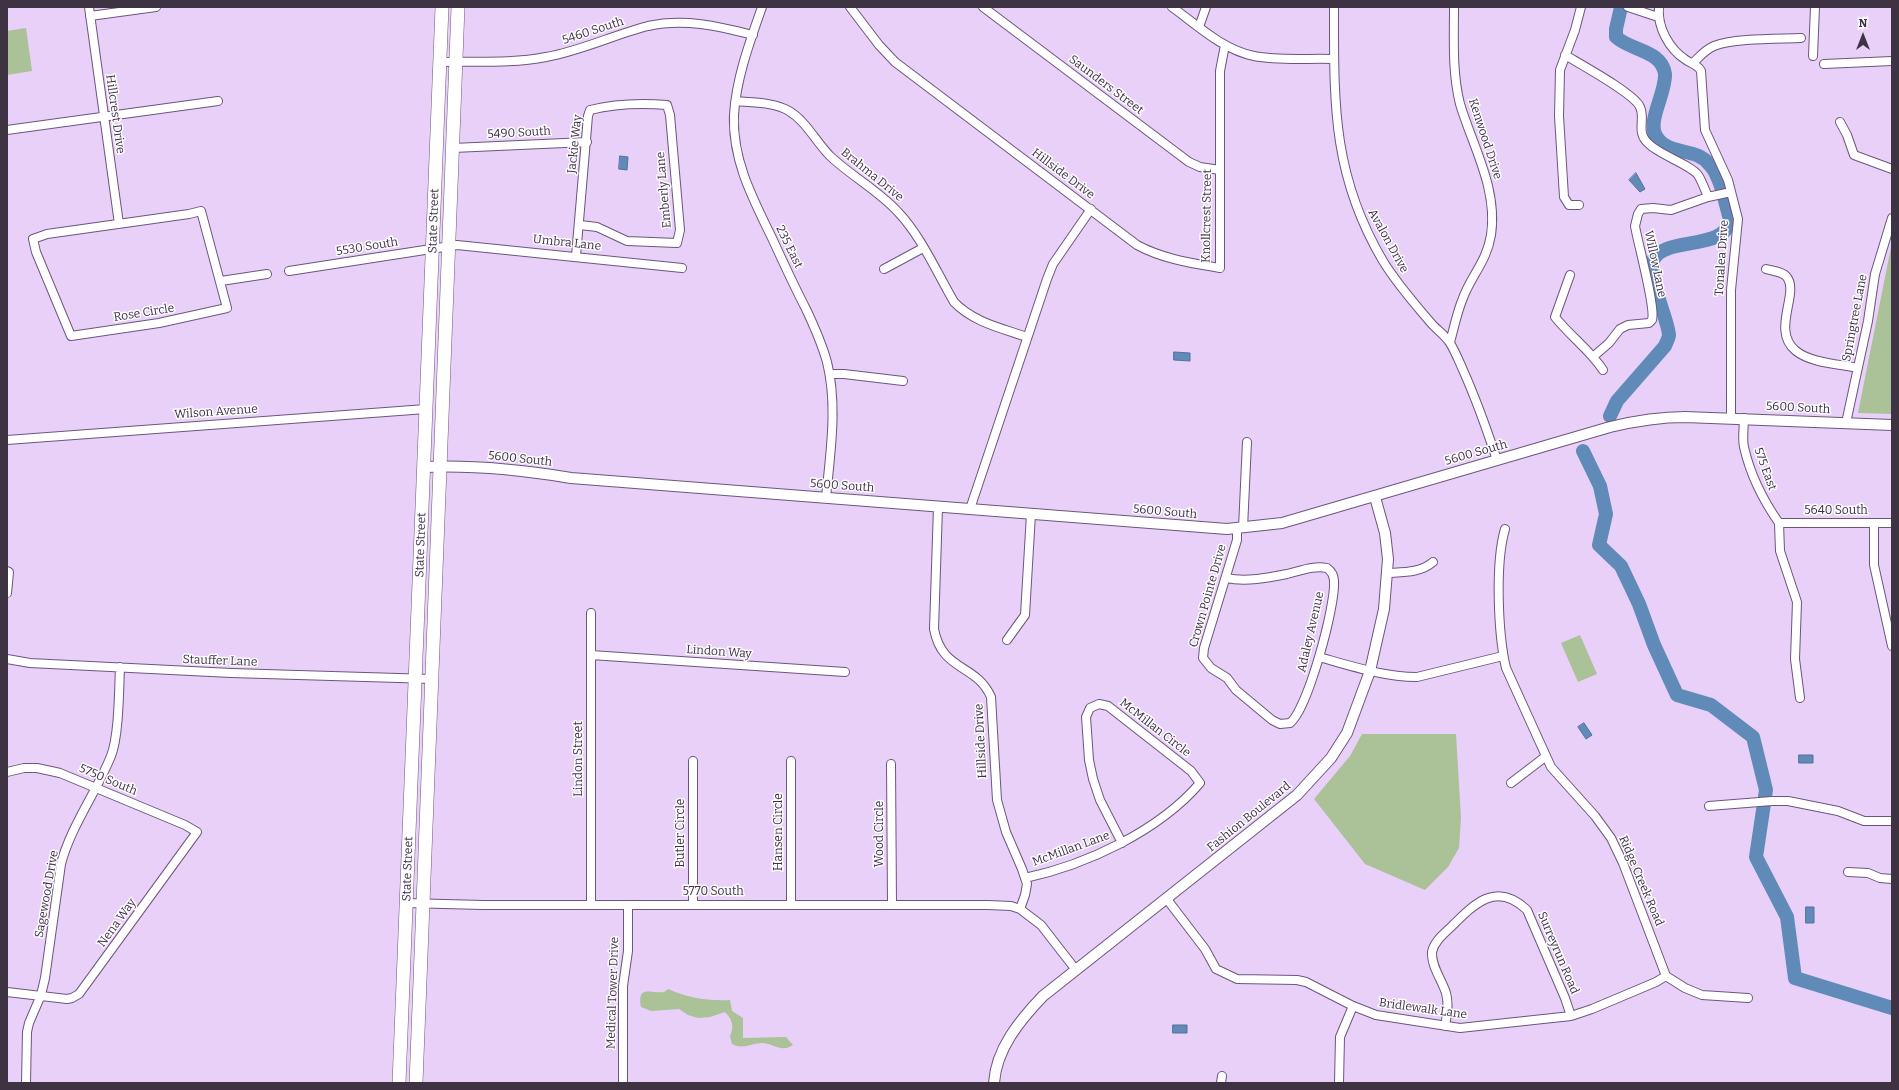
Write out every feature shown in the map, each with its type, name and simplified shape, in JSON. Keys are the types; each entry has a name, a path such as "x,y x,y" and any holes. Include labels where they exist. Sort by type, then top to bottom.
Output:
{"main road":[{"name":"State Street","path":"399,1083 442,7"},
{"name":"State Street","path":"416,1083 458,7"}],"street":[{"name":"Hillcrest Drive","path":"88,7 119,224"},
{"path":"90,16 156,7"},
{"name":"235 East","path":"762,7 753,35 736,101 734,127 739,163 755,203 821,342 830,374 832,414 826,498"},
{"name":"Hillside Drive","path":"850,7 879,45 895,62 1090,209 1053,264 1027,337 970,509"},
{"name":"Saunders Street","path":"983,7 1189,162 1200,167 1220,170"},
{"path":"1172,7 1225,45 1244,53 1263,58 1334,59"},
{"path":"1199,27 1206,7"},
{"name":"Avalon Drive","path":"1334,7 1335,109 1338,134 1349,185 1359,214 1374,245 1393,276 1409,298 1450,342 1474,394 1497,460"},
{"name":"Kenwood Drive","path":"1450,342 1462,299 1488,249 1492,219 1486,177 1460,103 1456,81 1454,7"},
{"path":"1579,205 1570,204 1564,197 1559,116 1560,70 1575,30 1581,7"},
{"path":"1628,7 1658,17"},
{"name":"Tonalea Drive","path":"1658,7 1658,17 1670,44 1682,56 1699,67 1701,71 1705,130 1723,165 1729,192 1738,219 1731,290 1731,418"},
{"path":"1813,56 1815,7"},
{"name":"5460 South","path":"440,62 545,58 649,26 668,24 702,23 753,35"},
{"path":"1693,63 1701,54 1714,46 1732,42 1801,38"},
{"name":"Knollcrest Street","path":"1090,209 1137,245 1152,253 1184,262 1220,268 1220,72 1225,45"},
{"path":"1565,55 1600,75 1635,100 1640,107 1641,131 1647,143 1662,154 1698,174 1712,197 1729,192"},
{"path":"1824,64 1892,61"},
{"path":"7,130 218,100"},
{"name":"Brahma Drive","path":"736,101 779,107 799,118 831,158 883,198 910,226 954,302 962,310 973,318 1027,337"},
{"name":"Jackie Way","path":"576,256 580,225 588,116 590,110 639,105 667,105"},
{"name":"Emberly Lane","path":"580,225 597,228 627,241 666,244 677,243 680,230 670,115 667,105"},
{"path":"1840,122 1847,135 1854,155 1892,169"},
{"name":"5490 South","path":"453,148 587,142"},
{"name":"Willow Lane","path":"1594,356 1609,343 1620,329 1635,323 1649,322 1652,320 1653,316 1651,302 1635,226 1641,209 1653,208 1671,210 1712,197"},
{"name":"Rose Circle","path":"201,211 227,308 160,323 71,336 36,252 33,239 47,234 119,224 201,211"},
{"name":"Springtree Lane","path":"1846,423 1868,321 1875,274 1892,218"},
{"name":"Umbra Lane","path":"449,246 462,245 682,268"},
{"name":"5530 South","path":"289,271 449,246"},
{"path":"884,269 923,248"},
{"path":"1766,269 1784,275 1789,281 1789,296 1784,324 1794,350 1819,360 1858,368"},
{"path":"221,281 267,274"},
{"path":"1570,275 1555,317 1566,331 1594,356 1603,370"},
{"path":"830,374 844,374 903,381"},
{"name":"Wilson Avenue","path":"7,440 426,409"},
{"name":"5600 South","path":"424,467 441,466 534,472 571,478 1216,529 1240,529 1282,523 1610,427 1664,417 1744,418 1892,425"},
{"name":"575 East","path":"1744,418 1744,446 1746,454 1760,494 1779,523"},
{"name":"Crown Pointe Drive","path":"1247,442 1240,529 1204,648 1203,658 1211,668 1227,678 1236,690 1272,720 1280,724 1285,724"},
{"name":"Fashion Boulevard","path":"994,1083 1000,1057 1012,1034 1021,1020 1043,996 1297,795 1312,781 1331,758 1347,733 1370,671 1384,609 1387,573 1385,533 1375,497"},
{"name":"Hillside Drive","path":"938,507 934,630 936,642 949,660 982,683 991,697 997,800 1006,832 1025,878 1026,890 1020,909"},
{"path":"1007,640 1025,615 1032,514"},
{"path":"1779,523 1780,551 1798,602 1795,659 1800,698"},
{"name":"5640 South","path":"1779,523 1892,523"},
{"path":"1874,523 1874,565 1892,646"},
{"name":"Ridge Creek Road","path":"1505,530 1500,546 1500,616 1503,656 1506,668 1545,757 1557,776 1595,816 1611,838 1623,863 1666,976"},
{"path":"1387,573 1418,571 1427,567 1433,562"},
{"name":"Adaley Avenue","path":"1226,578 1246,580 1263,578 1316,567 1327,568 1332,573 1334,588 1319,657 1304,701 1293,720 1285,724"},
{"path":"7,571 9,572 9,585 7,593"},
{"name":"Lindon Street","path":"591,613 591,904"},
{"name":"Lindon Way","path":"591,655 845,672"},
{"path":"1319,657 1370,671 1406,677 1418,677 1503,656"},
{"name":"Stauffer Lane","path":"7,659 30,663 246,674 432,679"},
{"name":"Sagewood Drive","path":"26,1083 27,1032 29,1023 41,995 45,978 64,854 114,747 120,668"},
{"name":"McMillan Circle","path":"1122,843 1100,800 1092,779 1086,716 1090,708 1099,704 1108,706 1191,771 1200,783"},
{"path":"1510,783 1545,757"},
{"name":"Butler Circle","path":"693,761 693,904"},
{"name":"Hansen Circle","path":"791,761 791,904"},
{"name":"Wood Circle","path":"891,764 892,904"},
{"name":"5750 South","path":"7,772 24,768 49,770 185,825 196,832"},
{"name":"McMillan Lane","path":"1025,878 1105,852 1122,843 1141,832 1190,794 1200,783"},
{"path":"1709,806 1788,801 1838,810 1864,820 1892,821"},
{"name":"Nena Way","path":"7,992 66,999 72,998 79,994 196,832"},
{"path":"1848,872 1868,873 1880,878 1892,879"},
{"name":"Surreyrun Road","path":"1445,1026 1448,1001 1433,962 1433,948 1440,938 1479,901 1488,897 1498,896 1514,900 1527,910 1533,920 1571,1016"},
{"name":"Bridlewalk Lane","path":"1166,898 1205,948 1216,969 1237,979 1297,980 1306,982 1354,1006 1376,1015 1445,1026 1474,1028 1571,1016 1635,991 1666,976"},
{"name":"5770 South","path":"406,903 892,904 988,905 1010,906 1020,909"},
{"name":"Medical Tower Drive","path":"623,1083 623,986 628,951 628,904"},
{"path":"1020,909 1041,925 1076,970"},
{"path":"1666,976 1685,988 1702,995 1748,998"},
{"path":"1339,1083 1340,1037 1354,1006"}],"green space":[{"path":"26,28 32,71 7,75 7,31"},
{"path":"1892,242 1892,414 1858,413"},
{"path":"1580,635 1597,674 1578,682 1561,643"},
{"path":"1362,734 1456,734 1461,818 1459,848 1448,867 1425,890 1365,864 1314,799 1350,756"},
{"path":"668,989 683,995 698,998 730,1000 732,1011 743,1018 743,1038 786,1037 793,1045 785,1048 763,1043 736,1046 732,1044 730,1036 732,1024 730,1018 725,1012 710,1017 698,1018 688,1015 679,1009 651,1011 641,1007 640,1000 643,993 664,992"}],"water":[{"path":"620,156 628,157 627,170 619,169"},
{"path":"1636,173 1645,189 1640,192 1629,180"},
{"path":"1174,352 1190,353 1190,361 1174,360"},
{"path":"1584,723 1592,735 1586,739 1578,727"},
{"path":"1799,755 1813,755 1813,763 1799,763"},
{"path":"1806,907 1814,907 1814,923 1806,923"},
{"path":"1173,1025 1187,1025 1187,1033 1173,1033"}],"waterway":[{"path":"1610,416 1617,401 1665,346 1669,338 1668,327 1652,273 1652,264 1655,257 1662,251 1673,247 1709,239 1719,235 1727,229 1730,219 1720,183 1710,165 1697,155 1668,147 1656,136 1654,130 1655,115 1665,82 1663,66 1652,55 1622,42 1616,37 1616,29 1621,7"},
{"path":"1583,451 1600,486 1606,514 1599,545 1621,566 1639,604 1654,645 1677,695 1711,705 1753,737 1766,790 1756,857 1787,917 1795,978 1892,1008"}]}
